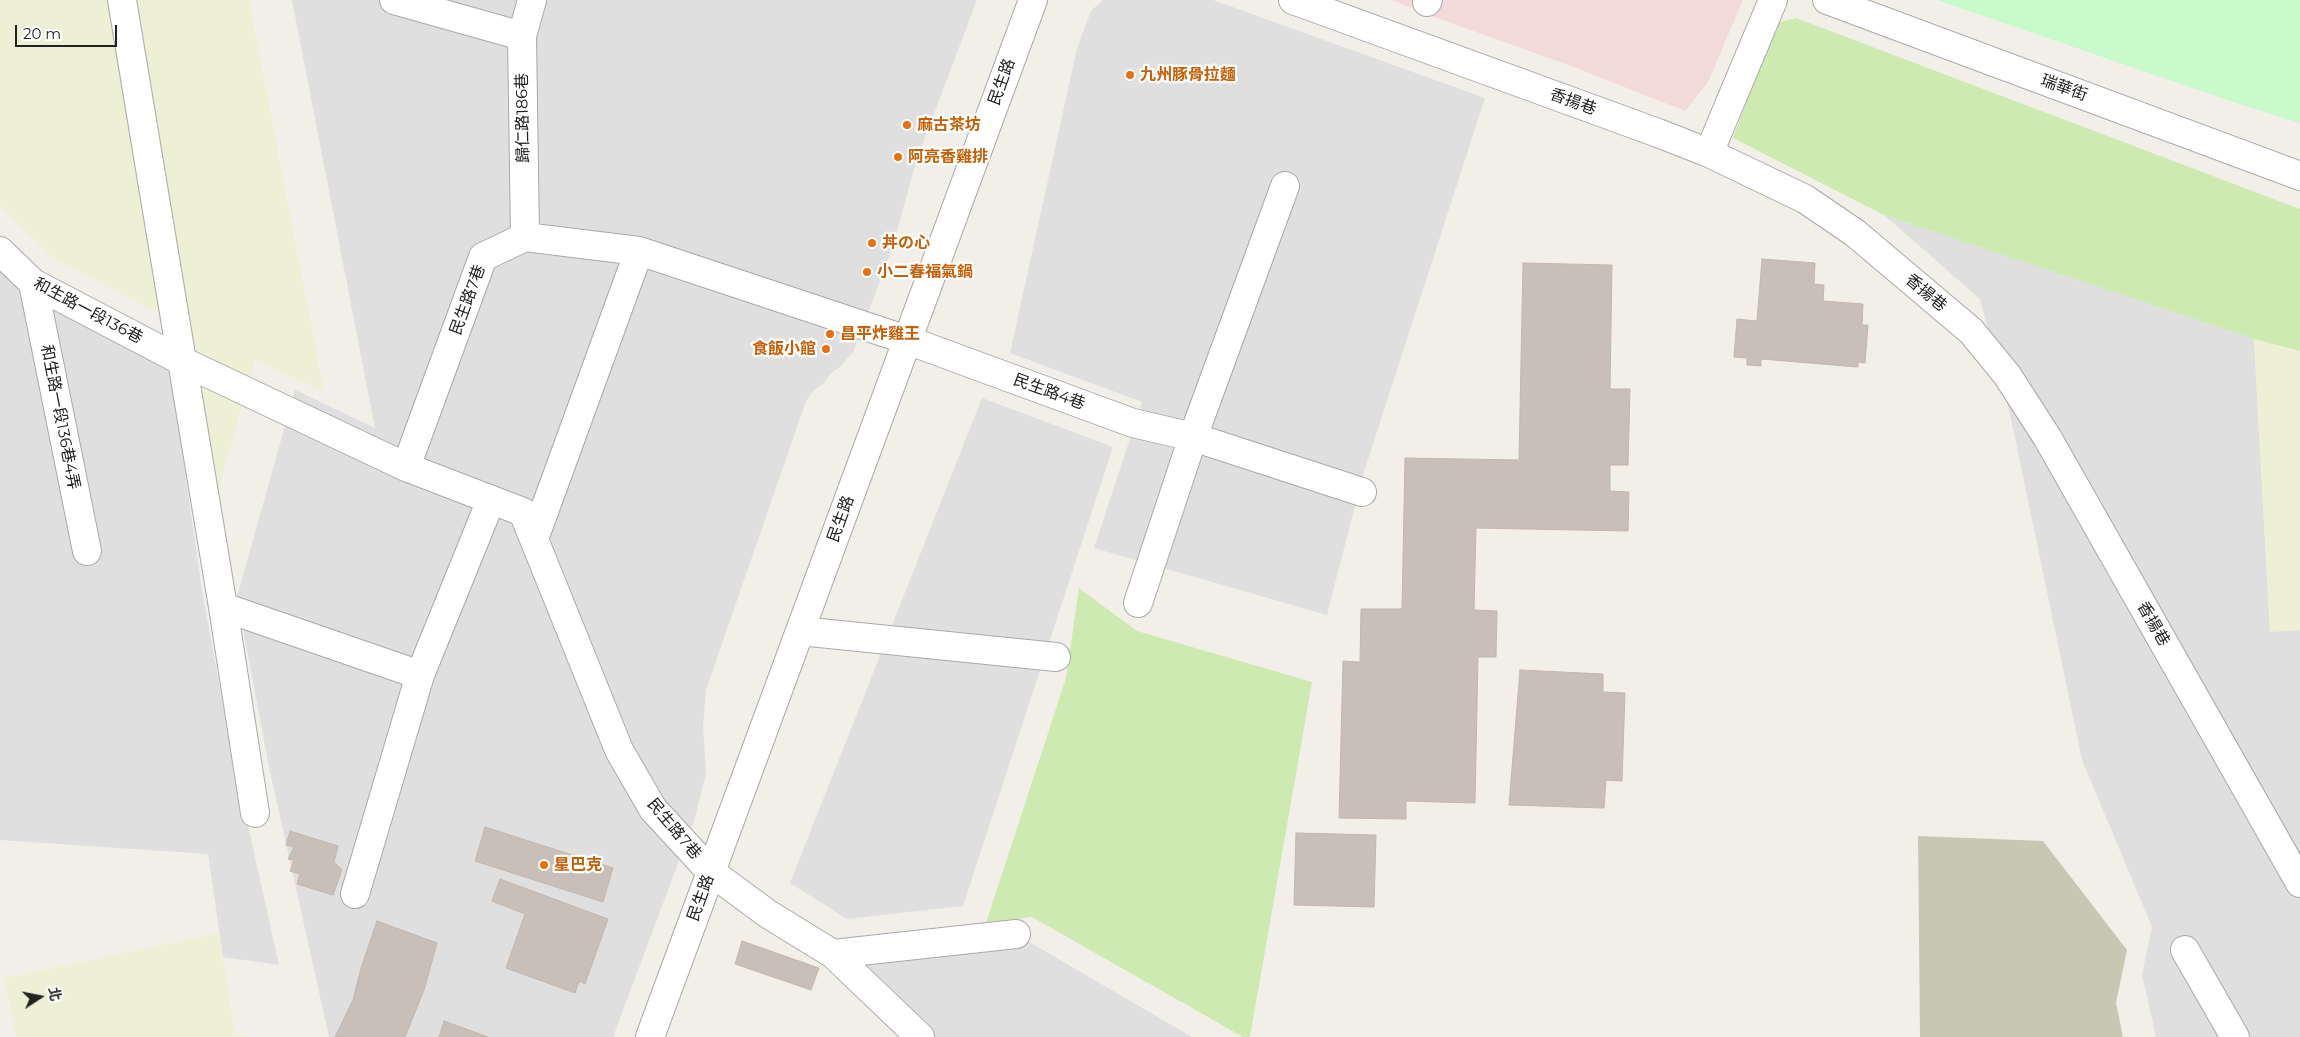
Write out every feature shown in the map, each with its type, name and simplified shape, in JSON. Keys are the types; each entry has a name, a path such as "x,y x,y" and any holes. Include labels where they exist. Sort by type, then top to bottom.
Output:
{"street":[{"path":"122,0 223,607 255,813"},
{"name":"歸仁路186巷","path":"525,237 522,36 532,0"},
{"name":"民生路","path":"650,1037 1033,0"},
{"name":"香揚巷","path":"1292,0 1383,31 1709,153 1805,199 1848,228 1972,331 2007,375 2047,437 2300,883"},
{"path":"1709,153 1773,0"},
{"name":"瑞華街","path":"1827,0 2300,176"},
{"path":"410,2 522,36"},
{"path":"1138,603 1193,438 1285,186"},
{"path":"525,237 639,251 907,340"},
{"name":"民生路7巷","path":"406,467 483,257 525,237"},
{"name":"和生路一段136巷","path":"0,251 33,283 182,361"},
{"path":"534,539 639,251"},
{"name":"和生路一段136巷4弄","path":"33,283 87,551"},
{"name":"民生路4巷","path":"907,340 1133,423 1193,438 1362,492"},
{"name":"民生路7巷","path":"182,361 406,467 523,512 619,750 653,809 711,872 768,914 833,954 920,1037"},
{"path":"355,894 420,674 491,500"},
{"path":"223,607 420,674"},
{"path":"800,631 1056,656"},
{"path":"833,954 1016,934"},
{"path":"2185,950 2235,1037"}],"shaded area":[{"path":"0,0 249,0 324,392 255,360 205,537 174,321 54,259 0,206"},
{"path":"292,0 977,0 917,159 891,252 853,352 841,366 831,373 824,383 813,391 806,401 706,690 703,726 706,773 694,821 613,1037 329,1037 269,767 237,597 295,390 375,428"},
{"path":"1103,0 1213,0 1485,98 1362,478 1327,615 1094,548 1142,402 1010,353 1077,48 1091,11"},
{"path":"1392,0 1743,0 1708,82 1685,111 1574,67"},
{"path":"1884,215 2254,339 2270,631 2300,630 2300,1037 2156,1037 2142,974 2152,927 2082,760 2010,414 1980,299"},
{"path":"0,242 29,275 167,347 203,597 235,767 279,965 223,957 208,854 0,840"},
{"path":"2254,339 2300,351 2300,630 2270,632"},
{"path":"982,398 1113,447 963,906 847,919 790,883"},
{"path":"1918,836 2043,841 2127,950 2116,1003 2123,1037 1920,1037"},
{"path":"219,933 235,1035 249,1037 16,1037 4,978"},
{"path":"1026,940 1192,1037 930,1037 849,959"}],"green space":[{"path":"1937,0 2300,0 2300,123 2239,104"},
{"path":"1796,18 2300,209 2300,351 2254,339 1884,215 1733,138 1776,23"},
{"path":"1079,588 1137,631 1312,682 1250,1037 1243,1037 1032,917 986,923 1066,678"}],"building":[{"path":"1762,259 1815,263 1814,284 1824,285 1823,301 1863,304 1862,325 1868,325 1865,363 1858,362 1858,367 1761,359 1761,366 1747,365 1747,358 1734,357 1737,319 1757,321"},
{"path":"1523,263 1612,265 1610,389 1630,389 1628,465 1610,465 1610,491 1629,492 1628,531 1476,528 1474,610 1497,611 1496,657 1478,657 1475,803 1406,801 1406,819 1339,818 1343,661 1360,662 1361,609 1402,609 1405,458 1519,460"},
{"path":"1520,670 1603,674 1603,692 1625,693 1622,781 1606,780 1604,808 1509,805"},
{"name":"星巴克","path":"485,827 613,868 603,902 475,861"},
{"path":"290,831 338,846 334,862 342,870 333,895 297,884 300,874 290,871 294,860 288,859 294,847 286,845"},
{"path":"1296,833 1376,835 1374,907 1294,905"},
{"path":"500,879 608,919 585,984 579,981 575,993 506,968 525,914 492,901"},
{"path":"377,921 437,943 424,990 405,1037 335,1037 353,1000 361,968"},
{"path":"742,941 819,968 811,990 735,964"},
{"path":"444,1021 488,1037 439,1037"}],"place":[{"name":"九州豚骨拉麵","path":"1130,75"},
{"name":"麻古茶坊","path":"907,125"},
{"name":"阿亮香雞排","path":"898,157"},
{"name":"丼の心","path":"872,243"},
{"name":"小二春福氣鍋","path":"867,272"},
{"name":"昌平炸雞王","path":"830,334"},
{"name":"食飯小館","path":"826,349"},
{"name":"星巴克","path":"544,865"}]}
